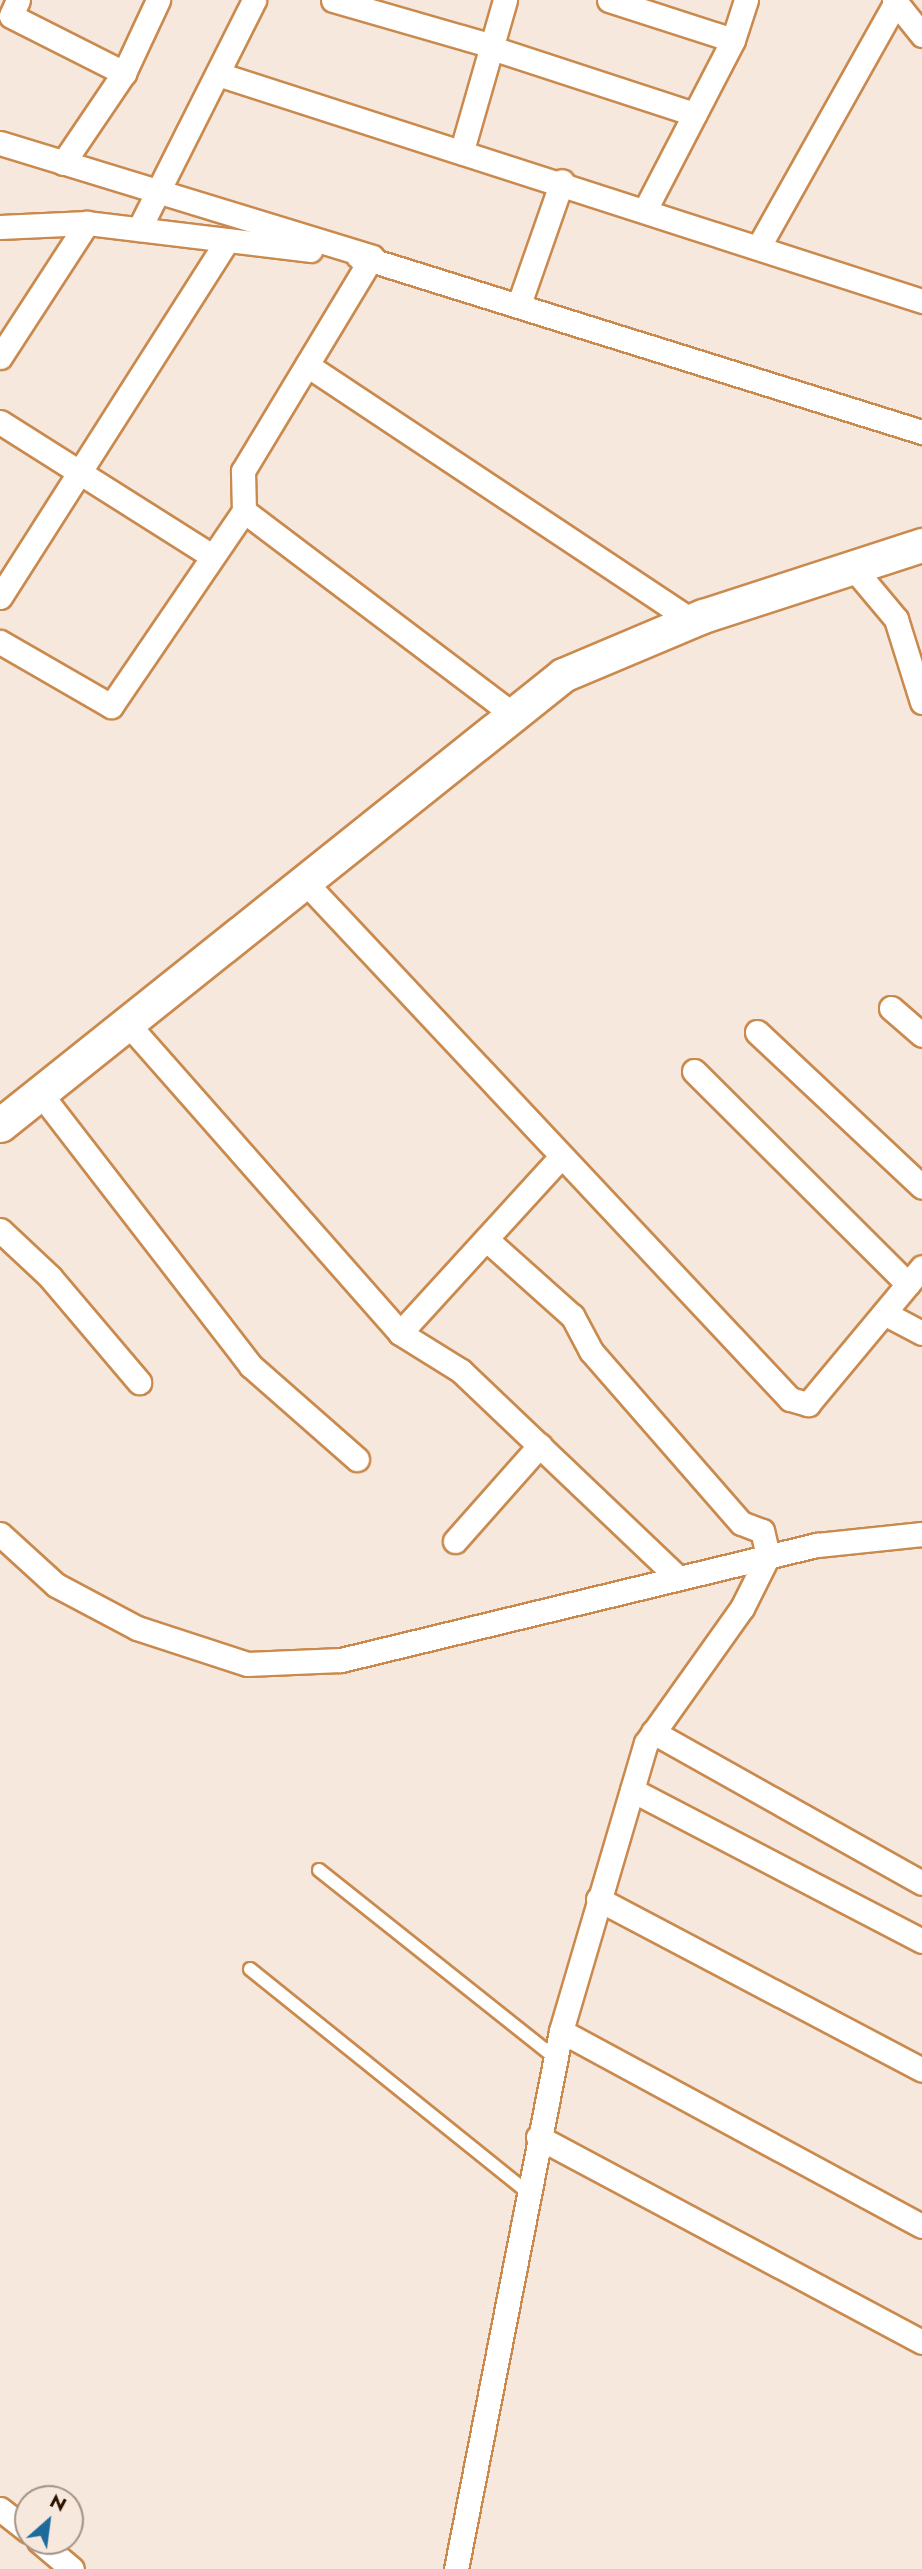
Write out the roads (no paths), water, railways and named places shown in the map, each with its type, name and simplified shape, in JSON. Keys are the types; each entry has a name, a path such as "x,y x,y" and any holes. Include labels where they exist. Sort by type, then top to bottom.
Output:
{"street":[{"path":"18,0 10,16 124,73"},
{"path":"63,163 124,73 158,0"},
{"path":"139,229 221,75 254,0"},
{"path":"333,0 492,47 694,114"},
{"path":"462,150 505,0"},
{"path":"609,0 733,40"},
{"path":"646,208 733,40 746,0"},
{"path":"759,246 895,1 922,35"},
{"path":"221,75 646,208 922,301"},
{"path":"0,143 921,430"},
{"path":"519,304 562,181"},
{"path":"0,228 87,223 372,257"},
{"path":"0,357 87,223"},
{"path":"0,597 83,474 227,240"},
{"path":"0,642 109,706 209,554 244,511 243,471 372,257"},
{"path":"307,365 692,621"},
{"path":"0,422 209,554"},
{"path":"244,511 512,714"},
{"path":"0,1125 563,675 692,621 850,564 922,545"},
{"path":"850,564 896,619 922,702"},
{"path":"305,882 560,1158 790,1399 808,1404 915,1275 694,1071"},
{"path":"891,1008 922,1035"},
{"path":"127,1023 400,1333 461,1371 676,1576"},
{"path":"757,1032 922,1188"},
{"path":"40,1093 251,1366 357,1459"},
{"path":"400,1333 560,1158"},
{"path":"0,1230 50,1277 139,1382"},
{"path":"456,2569 538,2137 561,2031 598,1899 653,1732 742,1608 768,1556 762,1531 741,1523 591,1350 572,1316 486,1239"},
{"path":"884,1312 922,1333"},
{"path":"454,1541 540,1445"},
{"path":"0,1534 67,1592 189,1649 247,1664 341,1660 676,1576 768,1556 922,1534"},
{"path":"653,1732 922,1883"},
{"path":"632,1790 922,1941"},
{"path":"598,1899 922,2070"},
{"path":"561,2031 922,2226"},
{"path":"538,2137 922,2342"},
{"path":"0,2508 14,2520"},
{"path":"56,2555 72,2569"}],"lane":[{"path":"319,1870 555,2058"},
{"path":"250,1969 527,2192"}]}
